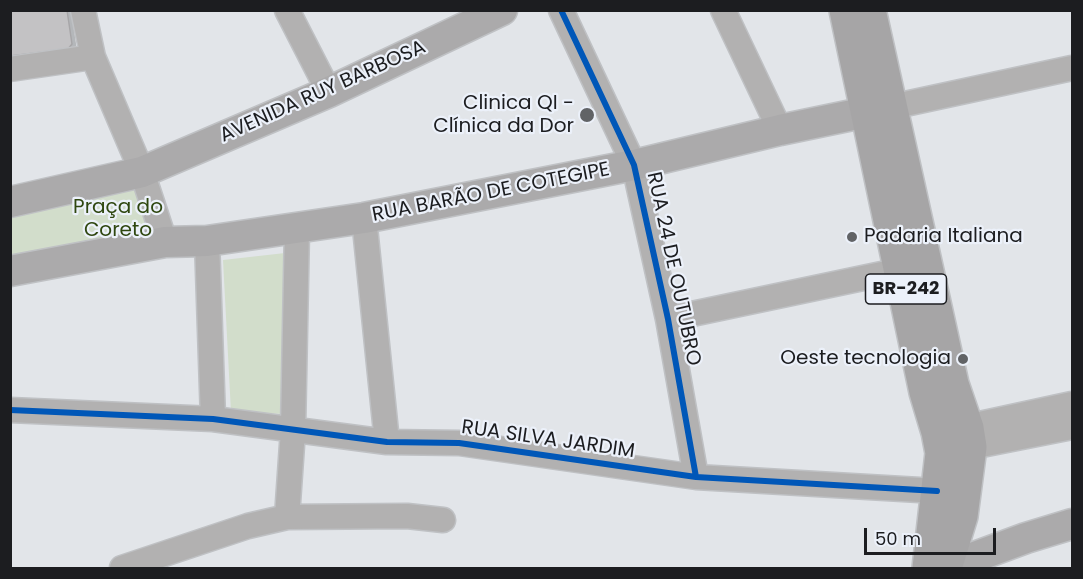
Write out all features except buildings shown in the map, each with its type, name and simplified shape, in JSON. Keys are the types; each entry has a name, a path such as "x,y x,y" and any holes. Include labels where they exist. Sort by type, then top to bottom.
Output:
{"highway":[{"name":"BR-242","path":"846,10 879,111 952,384 954,440 961,516 945,568"},
{"name":"BR-242","path":"869,10 879,111 902,270 926,392 954,440 937,491 929,568"}],"main road":[{"name":"AVENIDA RUY BARBOSA","path":"10,202 142,172 329,92 502,10"},
{"name":"RUA BARÃO DE COTEGIPE","path":"10,271 165,242 207,241 364,218 634,165 780,130 879,111"},
{"path":"945,568 1017,541 1072,524"}],"street":[{"path":"83,10 93,57 142,172 165,242"},
{"path":"287,10 329,92"},
{"name":"RUA 24 DE OUTUBRO","path":"561,10 634,165 668,319 696,477"},
{"path":"723,10 780,130"},
{"path":"10,69 93,57"},
{"name":"RUA BARÃO DE COTEGIPE","path":"879,111 1072,68"},
{"path":"364,218 387,442"},
{"path":"287,517 293,430 297,228"},
{"path":"207,241 213,419"},
{"path":"668,319 902,270"},
{"path":"954,440 1072,404"},
{"name":"RUA SILVA JARDIM","path":"10,410 213,419 387,442 459,443 696,477 937,491"},
{"path":"954,440 1072,427"},
{"path":"122,568 248,526 287,517 407,516 443,520"}],"green space":[{"name":"Praça do Coreto","path":"139,183 163,245 11,267 10,211"},
{"path":"294,252 285,414 231,412 223,260"}],"cycle path":[{"path":"561,10 634,165 668,319 696,477"},
{"path":"10,410 213,419 387,442 459,443 696,477 937,491"}],"place":[{"name":"Clinica QI - Clínica da Dor","path":"587,115"},
{"name":"Padaria Italiana","path":"852,237"},
{"name":"Oeste tecnologia","path":"963,359"}]}
